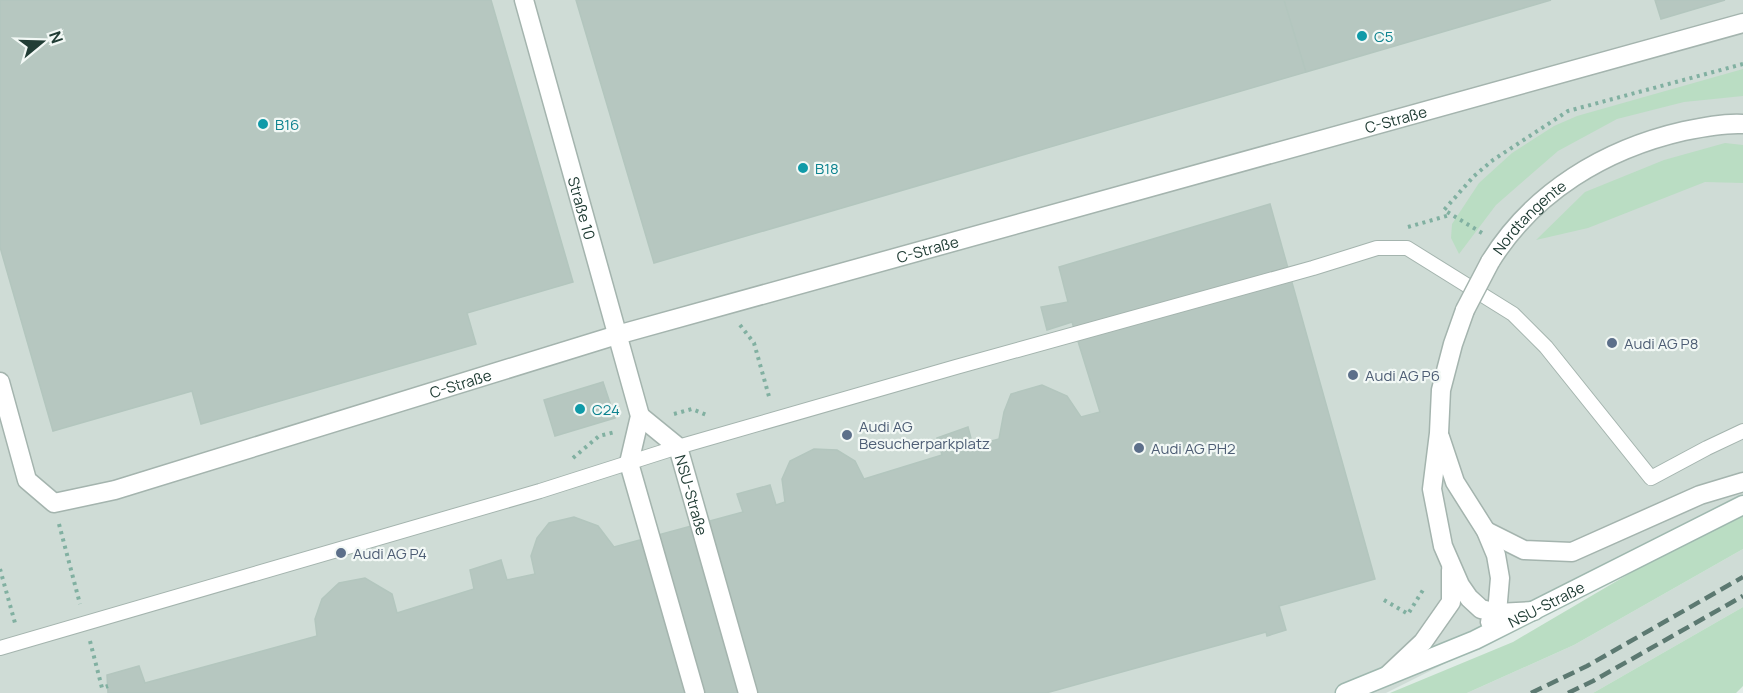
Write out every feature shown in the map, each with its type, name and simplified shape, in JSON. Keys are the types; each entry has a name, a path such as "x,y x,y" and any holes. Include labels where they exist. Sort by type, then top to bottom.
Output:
{"street":[{"name":"Straße 10","path":"524,0 640,416"},
{"name":"C-Straße","path":"54,502 115,490 617,335 1743,23"},
{"name":"Nordtangente","path":"1451,568 1443,546 1432,489 1439,433 1441,390 1452,344 1465,310 1498,249 1520,222 1552,192 1581,171 1616,153 1659,137 1702,127 1743,124"},
{"path":"0,382 27,480 54,502"},
{"path":"640,416 628,463 695,693"},
{"name":"NSU-Straße","path":"640,416 678,447 748,693"},
{"path":"1439,433 1455,482 1486,531 1496,555 1500,578 1497,613 1475,640"},
{"path":"1486,531 1524,550 1572,552 1700,495 1743,482"},
{"name":"NSU-Straße","path":"1344,693 1475,640 1743,505"},
{"path":"1451,568 1469,598 1481,609 1497,613 1535,611"},
{"path":"1387,676 1423,642 1451,602 1451,568"}],"lane":[{"path":"0,648 517,498 678,447 1377,248 1407,249 1513,314 1546,347 1651,478 1743,431"}],"path":[{"path":"1484,234 1444,210 1474,176 1493,160 1568,111 1743,64"},
{"path":"725,305 754,343 773,410"},
{"path":"54,502 80,606"},
{"path":"0,569 16,624"},
{"path":"1384,600 1408,614 1423,590"}],"shaded area":[{"path":"0,0 1743,0 1743,510 1386,693 0,693"},
{"path":"1743,549 1743,607 1593,693 1467,693 1574,645"}],"green space":[{"path":"1743,69 1743,96 1684,102 1617,119 1558,151 1496,205 1459,254 1451,238 1452,224 1479,183 1512,153 1554,126 1577,116"},
{"path":"1725,143 1743,145 1743,183 1705,182 1588,228 1536,240 1585,192 1664,160"},
{"path":"1743,510 1743,549 1574,645 1467,693 1390,693 1513,642"},
{"path":"1743,607 1743,686 1736,693 1593,693"}],"building":[{"name":"B16","path":"0,0 491,0 573,282 467,313 476,344 201,424 192,391 53,431 0,247"},
{"name":"B18","path":"576,0 1284,0 1306,72 654,263"},
{"name":"C5","path":"1284,0 1551,0 1306,72"},
{"path":"1655,0 1725,0 1661,19"},
{"name":"Audi AG PH2","path":"1270,204 1375,579 1279,606 1286,630 1267,636 1266,632 1046,693 108,693 107,675 139,666 145,683 317,636 315,619 322,599 339,583 365,578 392,594 397,613 474,589 470,570 501,560 507,580 535,574 531,556 537,538 549,523 574,517 598,526 614,547 743,512 737,494 770,485 776,505 785,502 782,479 790,461 814,449 837,450 855,461 864,479 942,455 937,438 968,427 973,446 999,439 1004,412 1011,394 1042,385 1067,396 1081,417 1100,412 1072,322 1047,330 1041,307 1068,302 1059,267"},
{"name":"C24","path":"603,382 615,418 555,436 544,400"}],"railway":[{"path":"1531,693 1587,666 1743,577"},
{"path":"1568,693 1743,596"}],"place":[{"name":"C5","path":"1362,36"},
{"name":"B16","path":"263,124"},
{"name":"B18","path":"803,168"},
{"name":"Audi AG P8","path":"1612,343"},
{"name":"Audi AG P6","path":"1353,375"},
{"name":"C24","path":"580,409"},
{"name":"Audi AG Besucherparkplatz","path":"847,435"},
{"name":"Audi AG PH2","path":"1139,448"},
{"name":"Audi AG P4","path":"341,553"}]}
